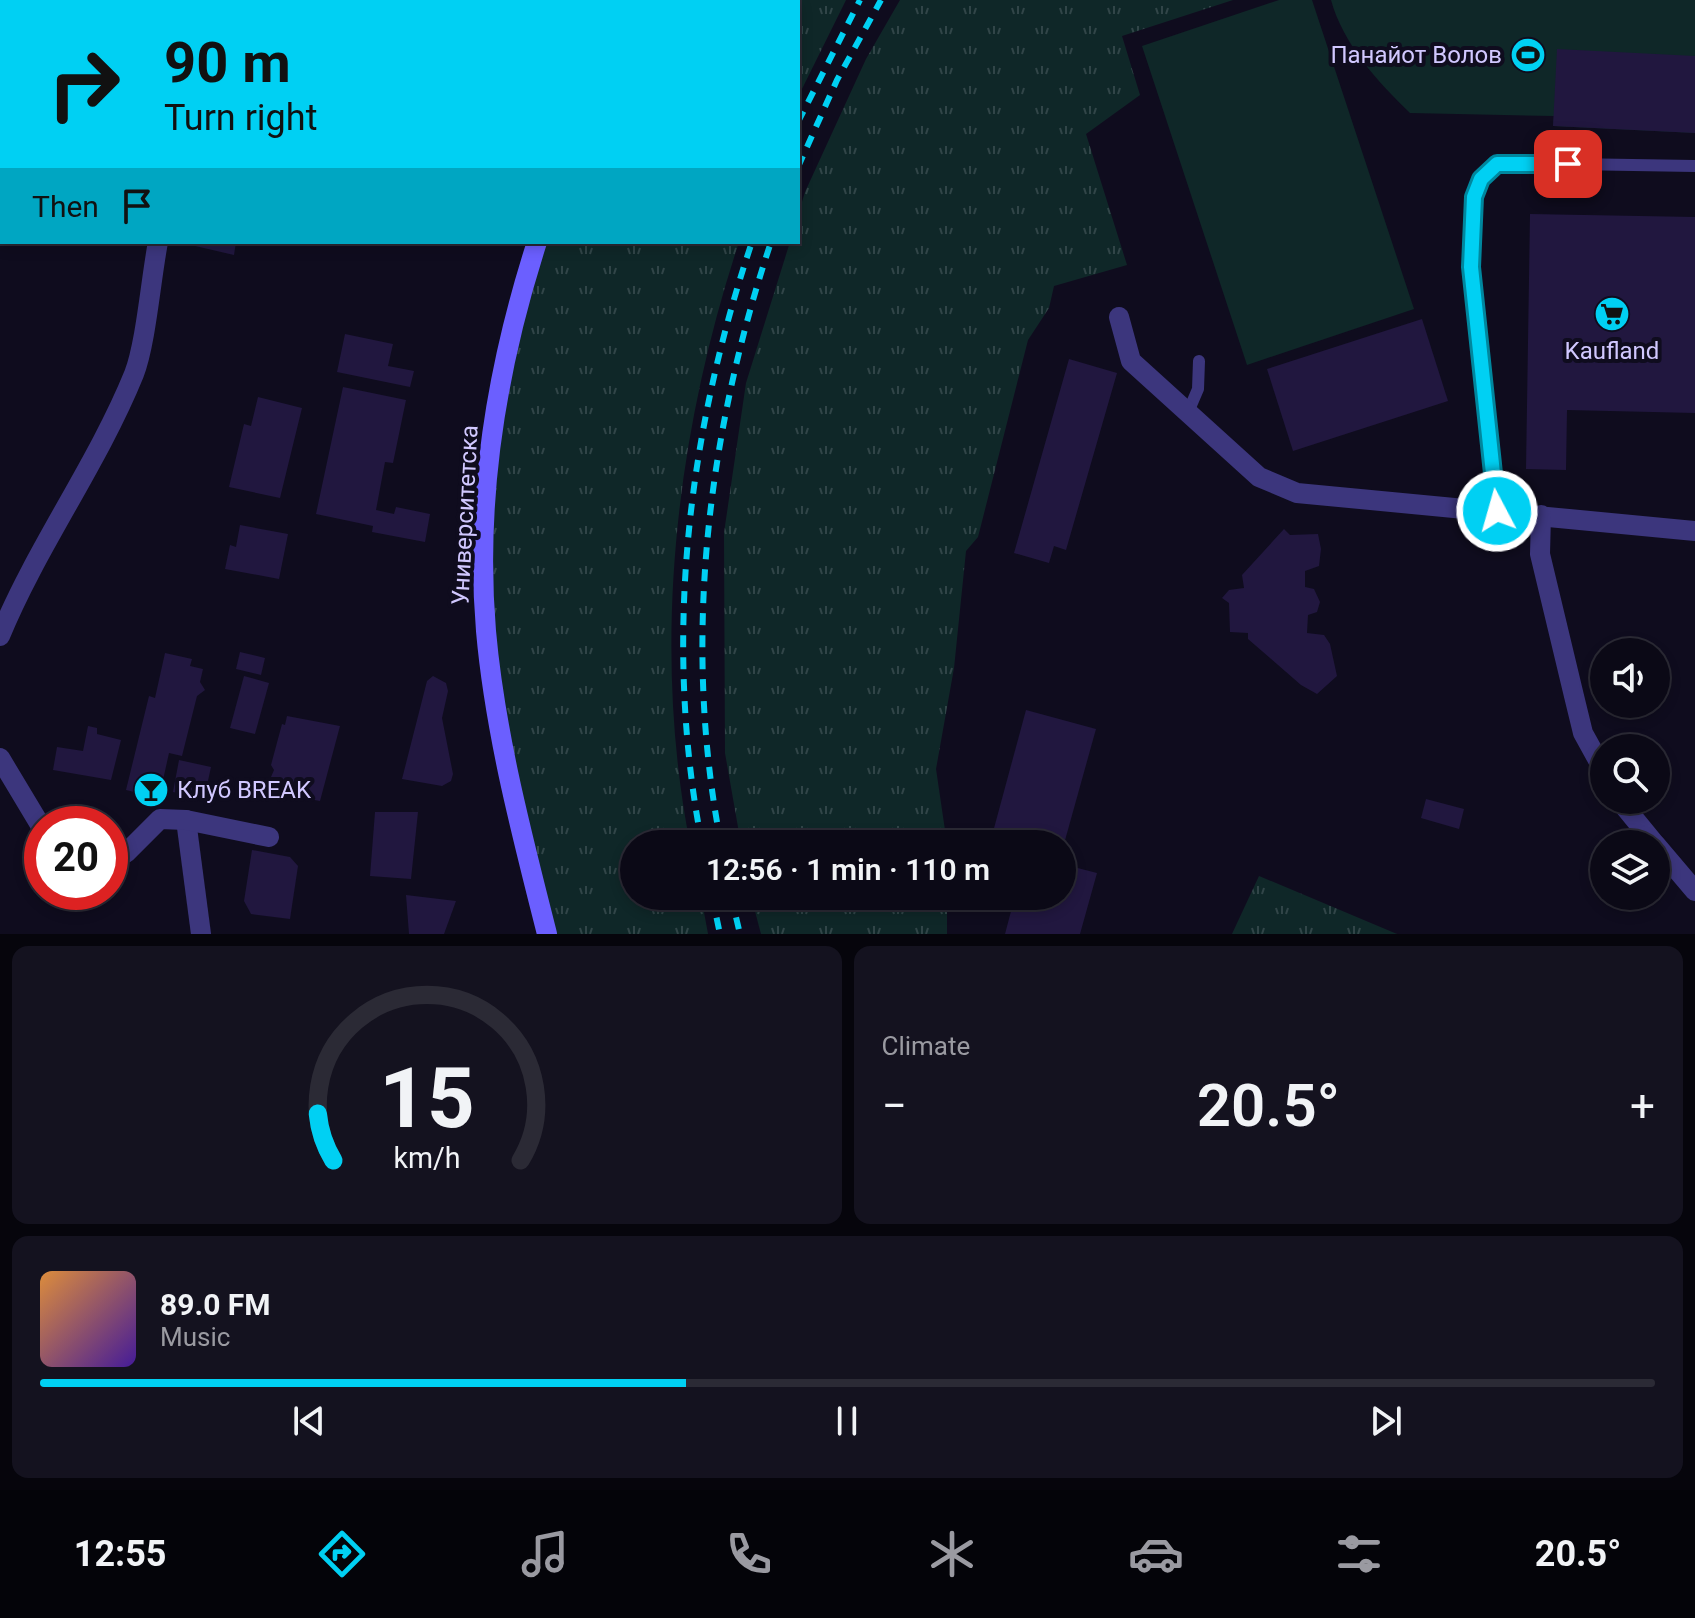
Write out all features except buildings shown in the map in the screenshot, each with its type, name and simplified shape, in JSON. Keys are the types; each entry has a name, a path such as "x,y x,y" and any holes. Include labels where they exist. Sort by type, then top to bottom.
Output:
{"street":[{"path":"0,636 15,601 79,488 135,371 158,244"},
{"name":"Университетска","path":"536,244 501,376 489,465 484,553 486,631 513,799 547,934"},
{"path":"1119,317 1131,361 1189,410 1259,477 1297,493 1695,531"},
{"path":"1541,515 1540,554 1583,733 1590,746"},
{"path":"0,758 29,806"},
{"path":"1631,814 1644,830"},
{"path":"128,851 160,819 186,820 269,837"},
{"path":"186,820 201,934"},
{"path":"1670,861 1695,891"}],"lane":[{"path":"1497,511 1471,267 1474,197 1481,179 1491,167 1504,163 1695,166"},
{"path":"1189,410 1198,389 1199,361"}],"green space":[{"path":"800,0 846,0 800,93"},
{"path":"900,0 1233,0 1122,36 1140,95 1086,134 1127,265 1054,286 1049,308 1028,340 978,537 966,551 954,668 936,769 945,830 739,830 725,753 724,533 746,383 789,244 800,244 800,208 866,59"},
{"path":"1279,0 1312,0 1414,309 1247,365 1142,46"},
{"name":"Панайот Волов","path":"1331,0 1695,0 1695,133 1553,126 1554,116 1410,113 1374,75 1353,47"},
{"path":"537,244 738,244 699,389 676,540 672,693 678,769 688,830 620,830 620,910 704,910 708,934 547,934 486,631 489,465"},
{"path":"1259,876 1397,934 1232,934"},
{"path":"755,910 947,910 947,934 761,934"}],"railway":[{"path":"800,118 860,0"},
{"path":"800,163 837,80 881,0"},
{"path":"700,830 690,769 684,693 688,540 697,464 711,389 751,244"},
{"path":"719,830 709,769 703,693 707,540 731,389 770,244"},
{"path":"715,910 720,934"},
{"path":"734,910 740,934"}],"place":[{"name":"Панайот Волов","path":"1528,55"},
{"name":"Kaufland","path":"1612,314"},
{"name":"Клуб BREAK","path":"151,790"}],"route":[{"path":"1497,511 1471,267 1474,197 1481,179 1497,164 1568,164"}]}
